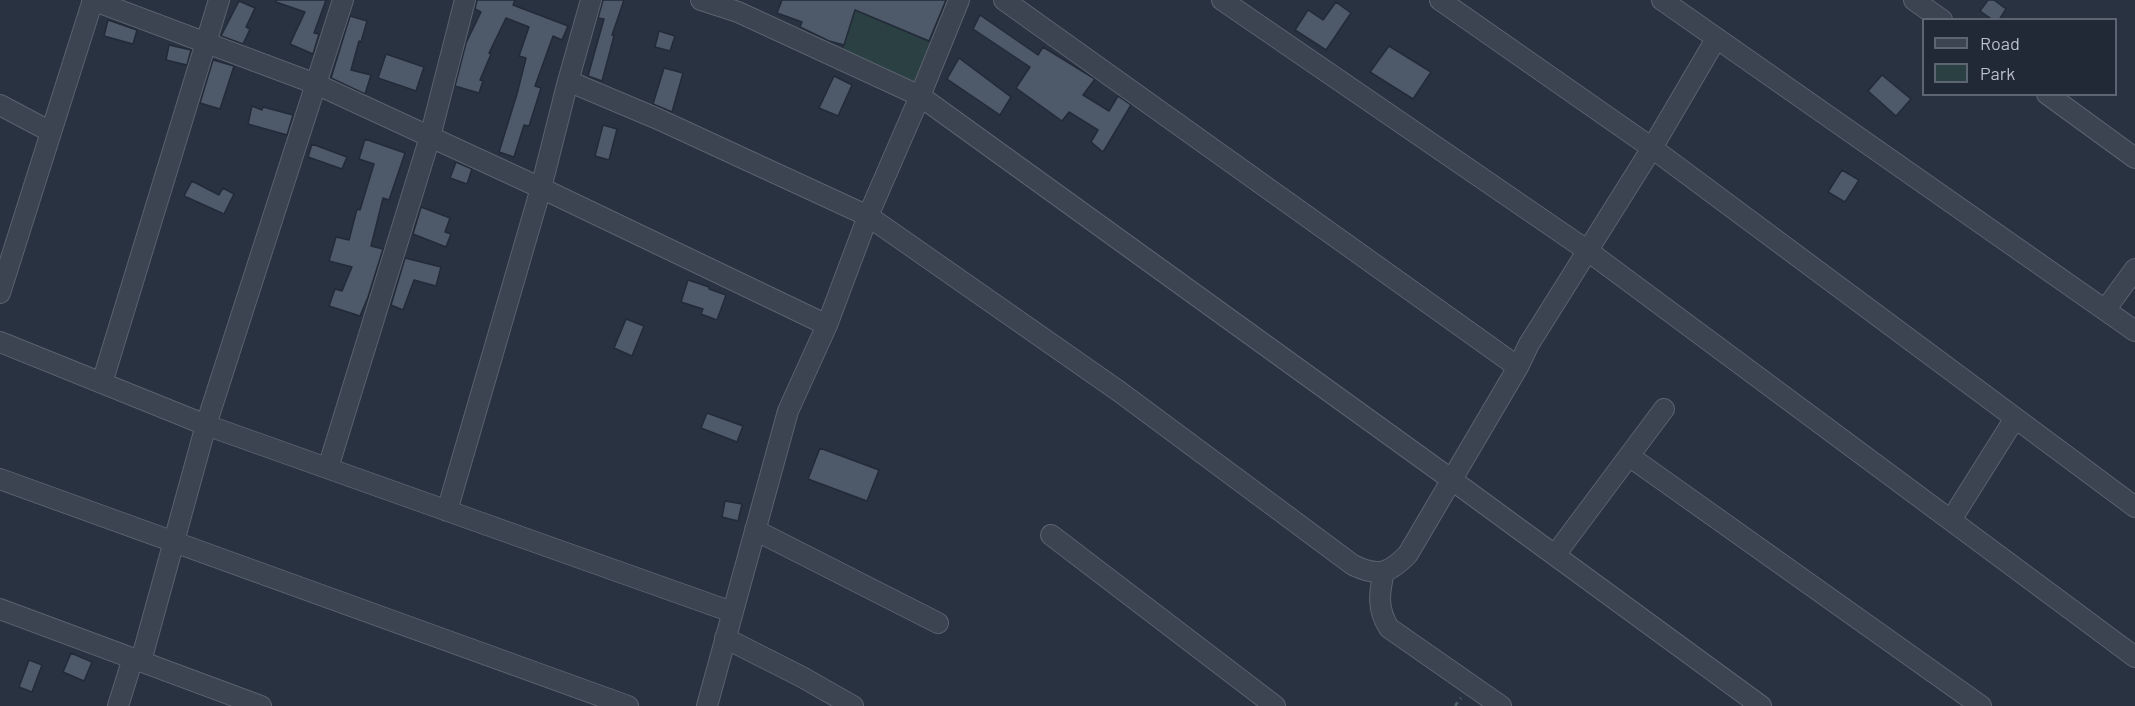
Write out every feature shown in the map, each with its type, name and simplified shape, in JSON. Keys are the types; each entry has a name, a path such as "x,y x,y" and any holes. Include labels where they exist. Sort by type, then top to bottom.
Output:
{"street":[{"path":"0,293 93,0 316,84 541,188 827,325"},
{"path":"102,383 219,0"},
{"path":"118,706 137,660 206,425 343,0"},
{"path":"328,468 430,137 465,0"},
{"path":"447,511 541,188 591,0"},
{"path":"701,0 738,12 920,96 1761,706"},
{"path":"706,706 788,411 827,325 868,216 959,0"},
{"path":"1004,0 1518,367"},
{"path":"1222,0 1588,251 2135,657"},
{"path":"1440,0 1652,148 2135,507"},
{"path":"1662,0 2135,331"},
{"path":"1914,0 1939,18"},
{"path":"568,81 658,118 868,216 1120,392 1353,565 1375,573 1397,566 1408,554 1518,367 1529,344 1652,148 1716,39"},
{"path":"2050,96 2135,158"},
{"path":"0,105 51,132"},
{"path":"2104,310 2135,269"},
{"path":"0,342 206,425 732,612"},
{"path":"1555,555 1664,409"},
{"path":"1951,520 2015,418"},
{"path":"1629,456 1981,706"},
{"path":"0,479 628,706"},
{"path":"755,530 938,623"},
{"path":"1052,536 1275,706"},
{"path":"1384,572 1380,588 1380,612 1389,627 1501,706"},
{"path":"0,609 137,660 230,701 261,706"},
{"path":"725,638 802,676 853,706"}],"green space":[{"path":"857,4 875,19 938,46 920,96 840,60"}],"building":[{"path":"276,0 326,0 314,33 319,34 313,54 290,44 305,12 276,2"},
{"path":"477,0 515,0 513,5 568,26 562,40 553,36 535,86 541,88 529,126 524,125 514,157 499,152 526,58 519,56 529,27 506,18 489,53 491,54 480,80 483,81 479,93 455,86 466,43 481,12 475,9"},
{"path":"603,0 624,0 612,35 614,36 602,81 588,76 604,19 598,18"},
{"path":"782,0 946,0 929,41 855,10 844,45 829,41 800,27 802,22 777,13"},
{"path":"1988,0 1994,0 2006,9 2000,18 1990,18 1980,11"},
{"path":"239,1 255,8 246,27 250,29 243,44 221,36"},
{"path":"1336,2 1351,13 1326,50 1295,30 1308,10 1323,20"},
{"path":"980,15 1038,55 1043,47 1095,79 1083,95 1109,111 1118,96 1131,105 1103,152 1091,142 1098,130 1069,112 1062,121 1016,88 1030,67 973,29"},
{"path":"350,16 367,21 351,70 371,75 365,94 331,78"},
{"path":"108,20 137,30 133,44 104,36"},
{"path":"659,31 675,36 670,51 655,47"},
{"path":"169,45 191,50 187,65 166,60"},
{"path":"1389,46 1431,72 1413,99 1370,72"},
{"path":"386,54 424,67 416,91 378,78"},
{"path":"959,58 1011,97 1000,115 947,79"},
{"path":"213,60 234,66 220,109 200,103"},
{"path":"664,68 683,73 672,112 653,104"},
{"path":"1882,75 1911,99 1896,116 1868,91"},
{"path":"834,76 852,85 838,116 819,108"},
{"path":"252,106 293,115 287,135 248,124"},
{"path":"603,125 617,129 609,160 595,156"},
{"path":"365,139 405,153 389,200 383,198 371,246 383,249 360,316 329,306 335,289 342,291 352,267 329,261 336,237 349,240 357,209 360,210 374,164 359,159"},
{"path":"312,144 347,157 342,169 308,157"},
{"path":"456,162 472,169 467,184 450,178"},
{"path":"1842,170 1859,180 1845,202 1828,192"},
{"path":"192,181 219,195 223,188 234,194 224,214 184,196"},
{"path":"421,207 450,218 445,232 451,234 446,247 413,234"},
{"path":"405,258 441,267 436,286 414,280 403,310 391,305"},
{"path":"688,280 726,295 717,320 701,314 703,309 681,302"},
{"path":"626,319 644,326 632,356 614,348"},
{"path":"707,413 743,426 737,442 701,428"},
{"path":"820,448 879,470 867,501 808,479"},
{"path":"725,501 742,504 738,521 722,517"},
{"path":"71,653 92,662 84,681 63,672"},
{"path":"29,660 42,665 32,692 19,687"}]}
